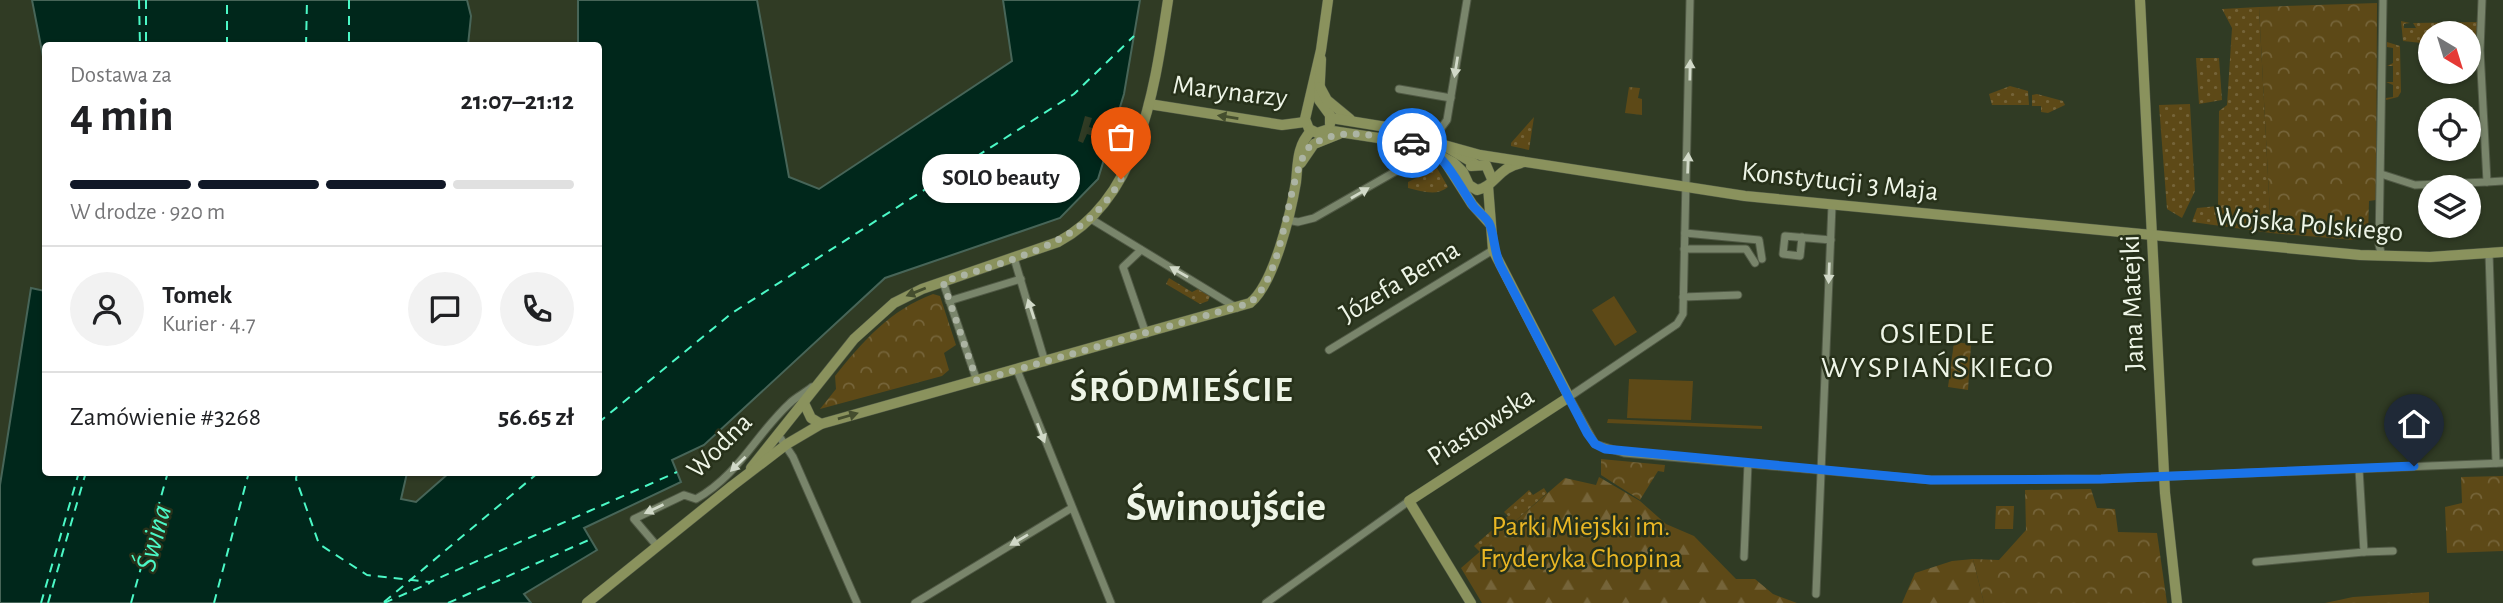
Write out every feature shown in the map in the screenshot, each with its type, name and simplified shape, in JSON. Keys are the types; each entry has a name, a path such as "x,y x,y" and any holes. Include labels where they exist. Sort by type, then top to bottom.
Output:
{"street":[{"path":"741,478 779,436 818,382 854,339 881,313 907,295 1058,242 1091,219 1113,195 1149,104 1168,0"},
{"path":"1328,0 1321,50 1320,100 1323,108 1331,118 1411,129 1490,170 1489,220 1493,250 1587,433 1595,444 1605,449 1931,480 2101,479 2500,463 2489,253"},
{"path":"1433,139 1444,125 1451,98 1467,0"},
{"path":"1681,0 1690,1"},
{"name":"Jana Matejki","path":"2140,0 2164,475 2177,603"},
{"path":"2382,256 2379,244 2383,0"},
{"path":"2482,0 2480,50 2487,182"},
{"name":"Piastowska","path":"1266,603 1409,501 1677,324 1683,314 1688,187 1690,1"},
{"path":"587,603 741,478 787,444 821,424 1250,303 1260,293 1287,220 1301,144 1308,127 1311,86 1321,50"},
{"path":"1320,87 1327,100 1352,121"},
{"path":"1399,89 1451,98"},
{"name":"Marynarzy","path":"1149,104 1308,127"},
{"path":"1308,111 1315,107 1323,108"},
{"path":"1326,130 1331,118"},
{"path":"1308,127 1418,144 1454,163 1466,177 1489,220"},
{"path":"1296,180 1304,155 1314,144 1336,134 1350,133"},
{"path":"1444,145 1501,158"},
{"name":"Konstytucji 3 Maja","path":"1479,164 1501,158 1688,187 1832,205 2153,234"},
{"path":"1444,160 1472,204 1489,220"},
{"path":"1471,187 1481,190 1503,168 1525,162"},
{"path":"1466,177 1467,170 1479,164"},
{"path":"1287,220 1297,222 1314,218 1405,166"},
{"name":"Wojska Polskiego","path":"2381,174 2415,185 2503,181"},
{"path":"1816,594 1832,205"},
{"path":"1091,219 1237,307"},
{"path":"1684,249 1746,249 1758,261 1759,240 1685,233"},
{"name":"Wojska Polskiego","path":"2153,234 2382,256 2503,251"},
{"path":"1802,237 1830,240"},
{"path":"1140,250 1123,267 1146,334"},
{"name":"Józefa Bema","path":"1329,350 1493,250"},
{"path":"1014,258 1045,362"},
{"path":"949,300 1021,279"},
{"path":"943,282 977,381"},
{"path":"1683,297 1738,295"},
{"path":"1017,370 1070,509 1111,603"},
{"name":"Wodna","path":"657,546 634,519 684,495 695,499 706,494 751,452 790,403 818,382"},
{"path":"804,403 811,418 821,424"},
{"path":"779,436 787,444 857,603"},
{"path":"1744,557 1748,463"},
{"path":"2358,469 2364,552"},
{"path":"1409,501 1471,603"},
{"path":"915,603 1070,509"},
{"path":"2256,562 2393,551"}],"green space":[{"path":"2377,3 2376,200 2369,201 2368,235 2354,240 2271,233 2259,7"},
{"path":"2259,7 2271,233 2192,222 2197,208 2218,206 2219,111 2227,105 2232,28 2222,9"},
{"path":"2401,21 2410,23 2404,24 2404,28 2416,28 2413,23 2418,23 2418,43 2403,41"},
{"path":"2387,42 2400,46 2401,92 2398,97 2386,100 2393,97 2393,85 2386,82 2393,82 2393,66 2387,66 2393,63 2393,48 2387,47"},
{"path":"2196,58 2219,58 2222,100 2199,104"},
{"path":"2010,86 2028,91 2029,105 1992,105 1989,94"},
{"path":"1629,87 1640,88 1638,98 1642,99 1642,115 1625,113"},
{"path":"2032,95 2063,101 2065,105 2048,113 2041,112 2041,106 2032,106"},
{"path":"2190,104 2195,191 2182,218 2167,209 2159,105"},
{"path":"1534,117 1529,150 1511,146 1511,143"},
{"path":"1437,168 1448,187 1434,193 1408,188 1408,182"},
{"path":"1169,278 1192,292 1198,289 1210,296 1208,301 1200,304 1166,284"},
{"path":"933,294 940,296 956,345 944,353 949,370 942,376 820,409 836,389 835,376 867,339 903,309"},
{"path":"1614,296 1637,332 1615,346 1592,310"},
{"path":"1954,342 1971,344 1968,390 1948,387"},
{"path":"1629,379 1693,381 1691,420 1627,418"},
{"path":"1608,419 1762,426 1762,429 1607,423"},
{"path":"1601,459 1665,465 1664,472 1658,471 1640,500 1601,475"},
{"path":"2503,476 2503,551 2447,553 2445,507 2462,503 2461,477"},
{"name":"Parki Miejski im. Fryderyka Chopina","path":"1599,477 1640,501 1666,524 1694,536 1736,579 1755,579 1773,594 1797,603 1482,603 1461,568 1565,478 1596,485"},
{"path":"1544,488 1547,493 1480,552 1474,546 1508,516 1504,512 1529,490 1533,495"},
{"path":"2091,489 2097,508 2115,509 2118,532 2157,533 2167,603 1984,603 1973,559 1999,560 2026,530 2025,490"},
{"path":"1996,506 2014,506 2013,529 1995,529"},
{"path":"1973,559 1984,603 1902,603 1915,573 1952,561"},
{"path":"2429,592 2429,603 2325,603 2353,597"}],"water":[{"path":"32,0 467,0 471,16 468,42 42,42 42,52"},
{"name":"Świna","path":"578,0 757,0 789,177 819,189 1012,61 1003,0 1140,0 1124,94 1098,179 1060,218 885,278 704,445 672,460 681,482 584,528 597,550 524,594 531,603 0,603 0,485 31,288 42,290 42,476 406,476 401,499 416,502 446,476 602,476 602,42 578,42"}],"pier":[{"path":"1085,116 1092,118 1089,127 1113,135 1111,142 1087,134 1083,143 1078,141"}],"ferry route":[{"path":"139,0 140,42"},
{"path":"146,0 146,42"},
{"path":"227,0 227,42"},
{"path":"306,42 307,0"},
{"path":"349,0 349,42"},
{"path":"602,420 732,313 1074,94 1134,36"},
{"path":"296,476 319,544 367,575 430,582 677,472"},
{"path":"41,603 78,476"},
{"path":"48,603 85,476"},
{"path":"131,603 167,476"},
{"path":"214,603 248,476"},
{"path":"384,602 534,476"},
{"path":"448,603 591,539"},
{"path":"384,603 430,583"}],"way so far":[{"path":"1121,179 1113,195 1101,209 1069,237 943,282 977,381 1250,303 1260,293 1283,234 1296,180 1307,149 1336,134 1350,133 1412,143"}],"place":[{"name":"SOLO beauty","path":"1121,179"}],"district":[{"name":"OSIEDLE WYSPIAŃSKIEGO","path":"1938,351"},
{"name":"ŚRÓDMIEŚCIE","path":"1182,390"},
{"name":"Świnoujście","path":"1226,507"}],"route":[{"path":"1412,143 1426,147 1444,160 1472,204 1489,223 1493,250 1500,265 1587,433 1595,444 1605,449 1624,453 1931,480 2101,479 2414,466"}]}
